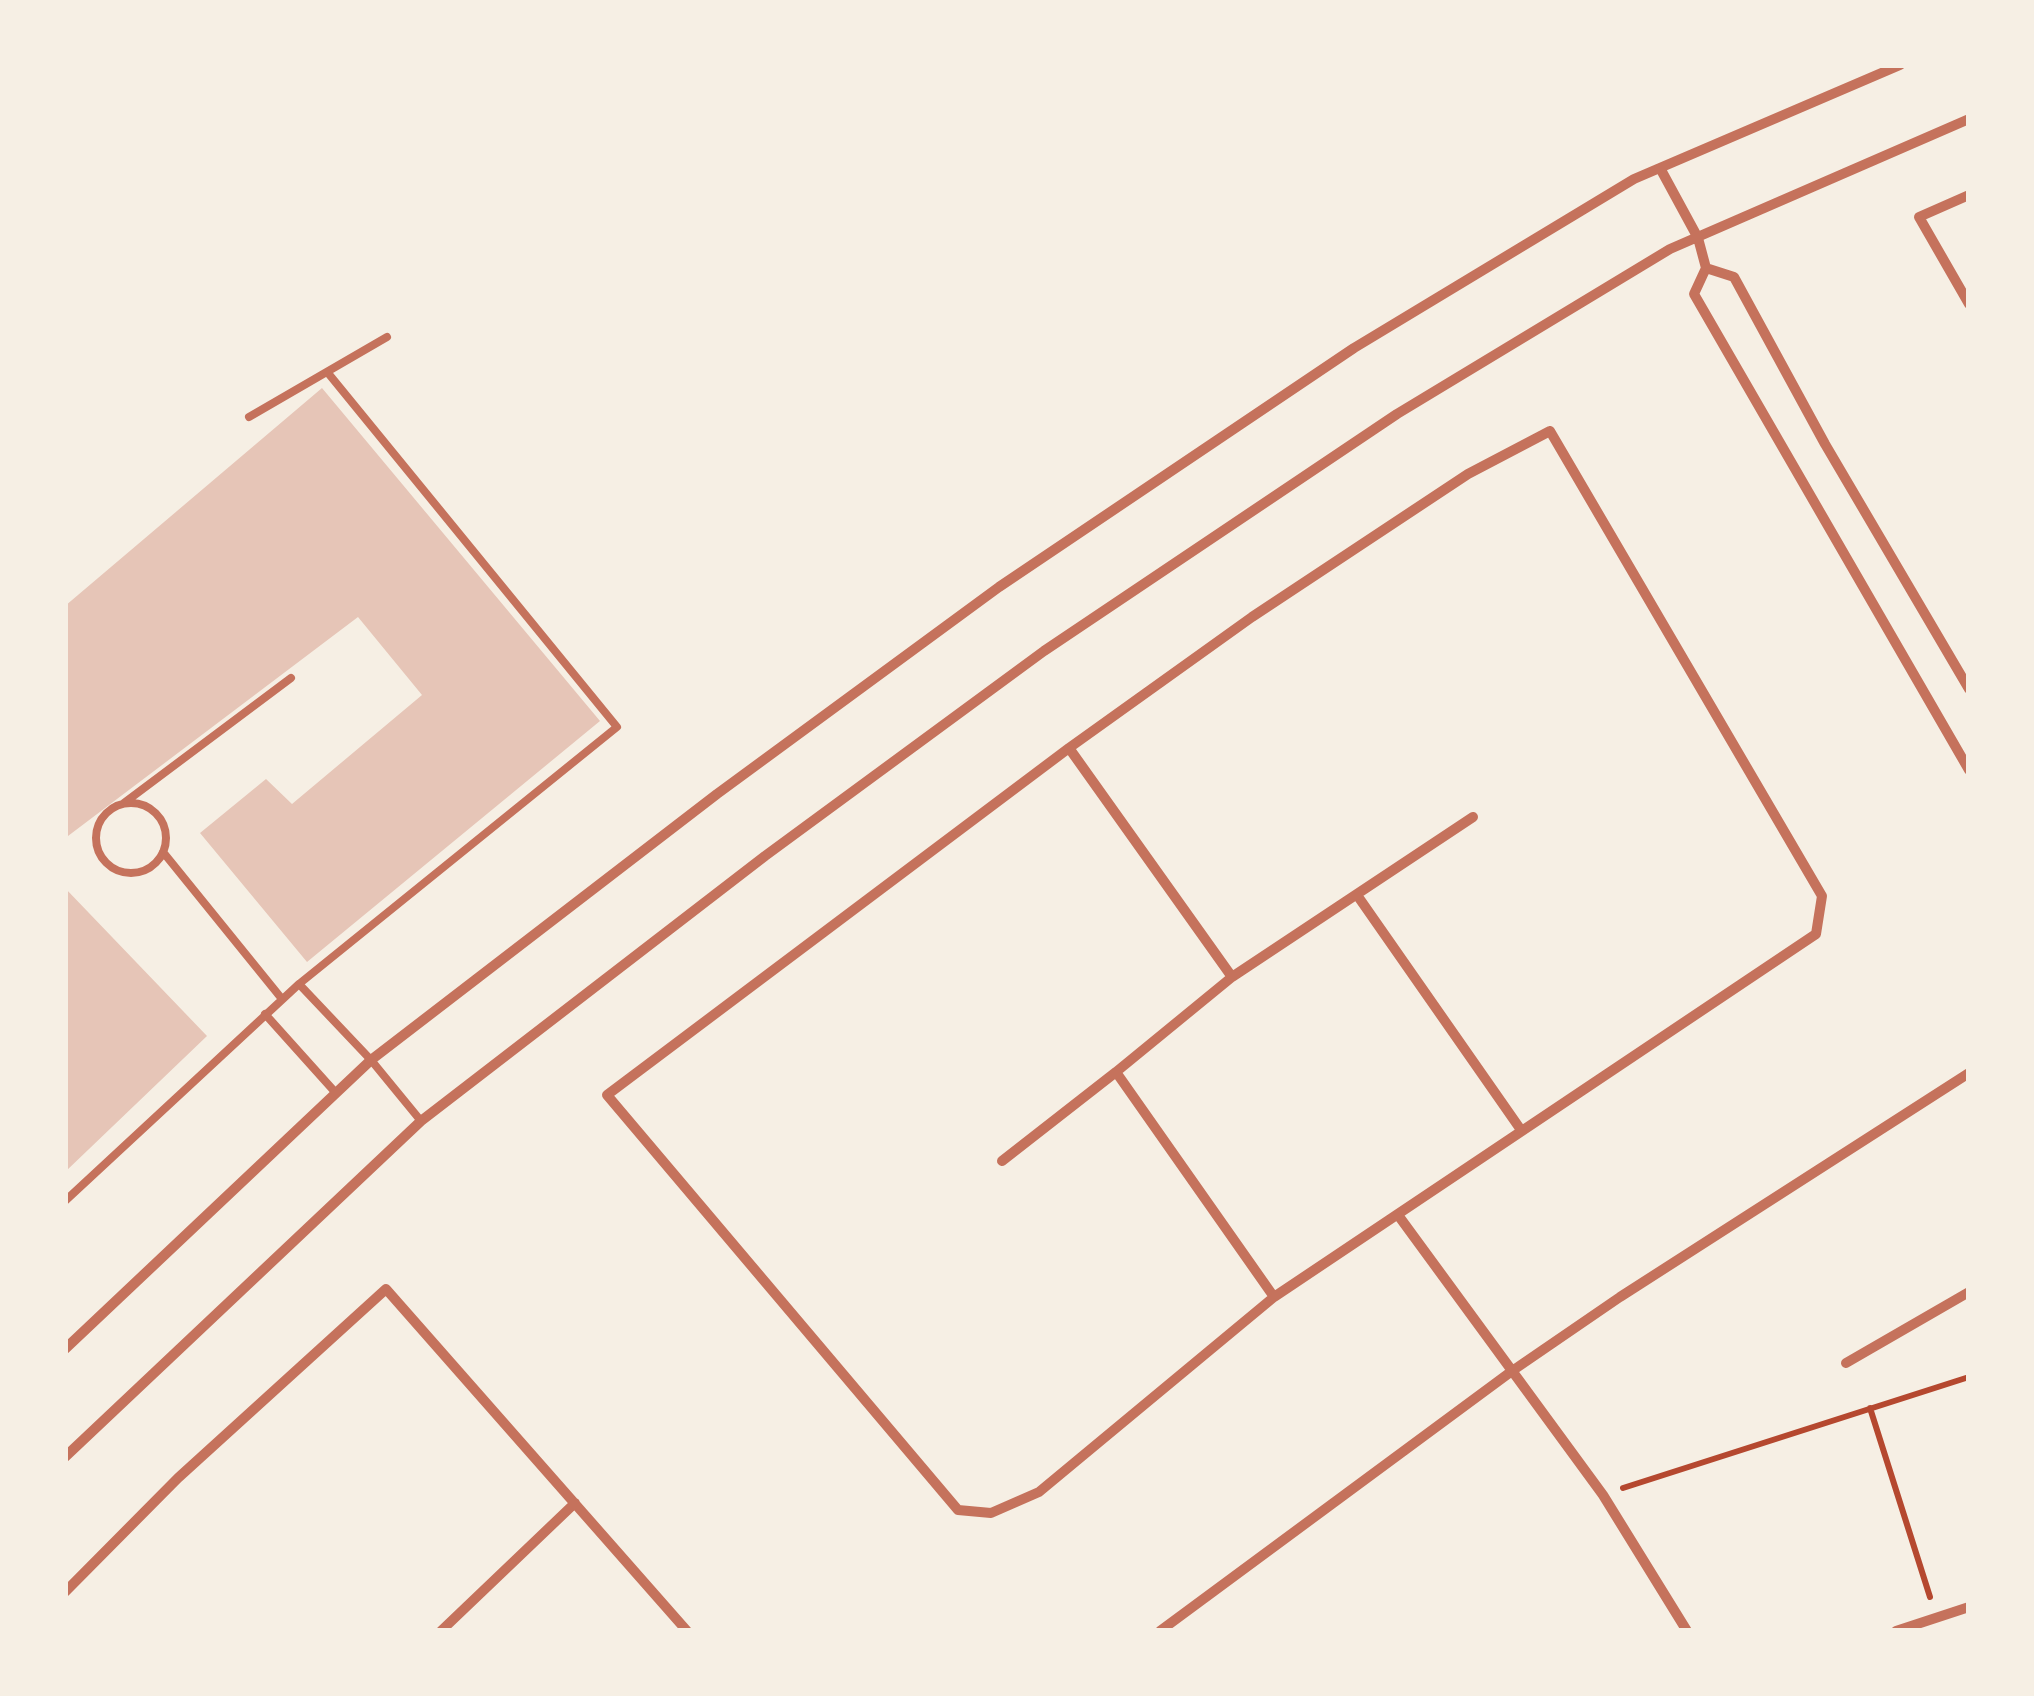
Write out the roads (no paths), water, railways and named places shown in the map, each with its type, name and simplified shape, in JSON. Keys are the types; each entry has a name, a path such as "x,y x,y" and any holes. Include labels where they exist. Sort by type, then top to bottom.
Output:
{"street":[{"path":"65,1348 371,1060 717,794 999,586 1354,348 1634,179 1900,65"},
{"path":"65,1457 421,1121 765,856 1044,650 1397,414 1670,249 1969,120"},
{"path":"1660,168 1698,238 1706,268 1694,294 1969,770"},
{"path":"1969,195 1919,216 1969,304"},
{"path":"1706,268 1734,278 1825,444 1969,689"},
{"path":"1550,431 1822,896 1816,934 1274,1298 1039,1492 991,1512 958,1510 607,1095 1069,748 1252,617 1451,485 1550,431"},
{"path":"1069,748 1232,977"},
{"path":"1002,1160 1232,977 1473,817"},
{"path":"1357,895 1521,1130"},
{"path":"1116,1072 1274,1298"},
{"path":"1160,1631 1512,1372 1969,1074"},
{"path":"1398,1215 1603,1494 1687,1631"},
{"path":"65,1592 178,1478 386,1289 687,1631"},
{"path":"1846,1363 1969,1292"},
{"path":"440,1631 576,1503"},
{"path":"1896,1631 1969,1607"}],"lane":[{"path":"1866,65 1872,78"},
{"path":"249,417 387,337"},
{"path":"65,1201 299,984 617,727 328,373"},
{"path":"124,803 137,803 158,816 166,839 164,852 142,872 126,873 111,867 101,856 97,828 112,808 292,678"},
{"path":"164,852 282,999"},
{"path":"299,984 371,1060 421,1121"},
{"path":"265,1014 335,1092"}]}
